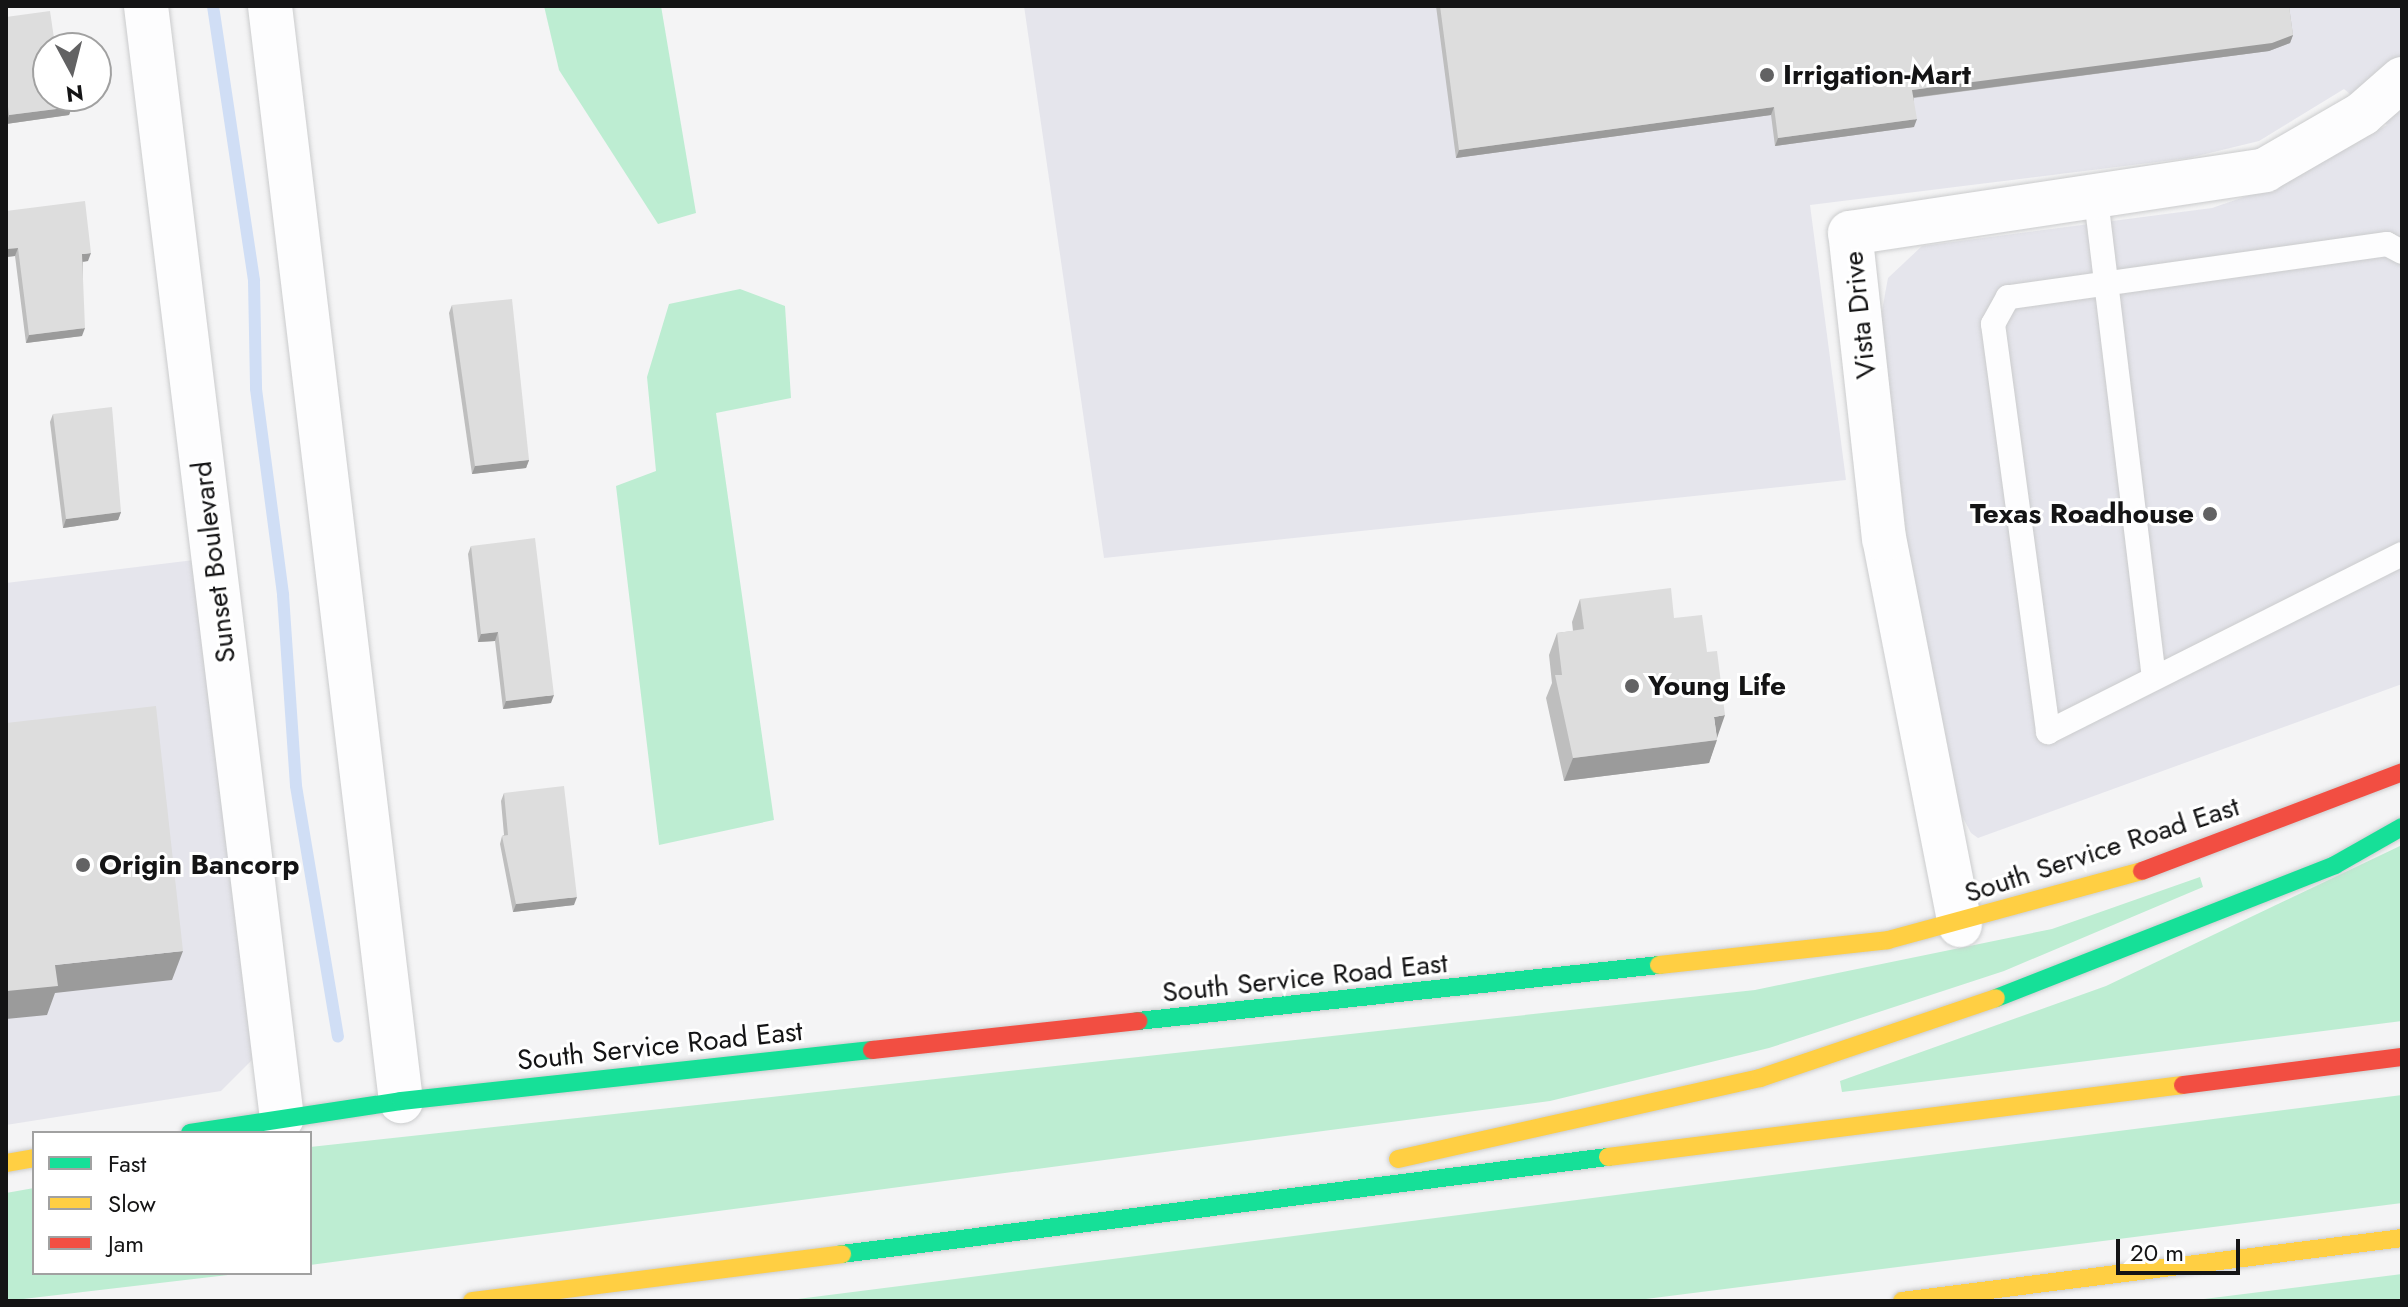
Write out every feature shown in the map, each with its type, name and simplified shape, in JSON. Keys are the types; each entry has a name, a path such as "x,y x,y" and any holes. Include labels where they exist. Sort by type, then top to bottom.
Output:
{"main road":[{"name":"South Service Road East","path":"202,1131 401,1101 1799,954 1960,925 2193,855 2402,772"},
{"path":"1134,1218 1760,1078 1948,1017 2335,865 2402,827"},
{"path":"472,1301 2402,1057"},
{"path":"6,1163 32,1158"},
{"path":"1902,1301 2402,1238"}],"street":[{"name":"Sunset Boulevard","path":"146,6 282,1118"},
{"path":"270,6 401,1101"},
{"name":"Vista Drive","path":"1960,925 1884,539 1850,233 2096,199 2265,170 2362,114 2402,79"}],"lane":[{"path":"2096,199 2153,673"},
{"path":"2402,252 2387,244 2106,287 2008,297 1993,324 2048,732 2153,673 2402,554"}],"shaded area":[{"path":"1024,6 2402,6 2402,684 1978,838 1971,833 1959,810 1908,549 1881,316 1888,278 1922,246 2212,208 2288,182 2387,125 2344,89 2259,141 2189,158 1810,205 1846,480 1104,558"},
{"path":"194,560 253,1059 221,1091 6,1125 6,583"}],"green space":[{"path":"544,6 661,6 696,213 658,224 559,70"},
{"path":"740,289 785,306 791,398 716,413 774,820 659,845 616,486 656,471 647,377 669,304"},
{"path":"2402,845 2402,1021 1842,1092 1840,1081 2106,986"},
{"path":"2200,877 2203,887 2004,971 1769,1048 1550,1101 312,1265 312,1147 1755,990 2052,929"},
{"path":"2402,1095 2402,1203 1630,1301 782,1301"},
{"path":"32,1188 32,1275 228,1275 6,1301 6,1193"},
{"path":"2402,1274 2402,1301 2188,1301"}],"building":[{"name":"Irrigation-Mart","path":"1440,6 2289,6 2293,35 2272,43 1912,90 1917,119 1778,138 1774,107 1459,150"},
{"path":"50,11 53,32 32,32 33,112 9,115 6,17"},
{"path":"85,201 91,253 82,254 85,328 29,335 18,248 6,249 6,211"},
{"path":"512,299 529,460 475,466 452,305"},
{"path":"112,407 121,512 66,519 53,414"},
{"path":"535,538 554,695 506,701 498,632 481,634 471,546"},
{"name":"Young Life","path":"1671,588 1674,618 1702,615 1707,652 1717,651 1725,715 1714,717 1717,740 1573,758 1555,675 1562,675 1557,633 1584,629 1580,599"},
{"name":"Origin Bancorp","path":"156,706 183,951 55,965 58,986 7,991 6,723"},
{"path":"564,786 577,897 516,904 502,836 508,835 504,793"}],"waterway":[{"path":"213,6 254,281 256,389 283,595 296,786 338,1037"}],"traffic: fast":[{"path":"1996,998 2335,865 2402,827"},
{"path":"1138,1021 1659,965"},
{"path":"203,1131 401,1101 872,1050"},
{"path":"842,1254 1608,1157"}],"traffic: slow":[{"path":"1659,965 1888,940 2142,871"},
{"path":"1398,1159 1760,1078 1996,998"},
{"path":"1608,1157 2183,1085"},
{"path":"6,1163 32,1158"},
{"path":"1902,1301 2402,1238"},
{"path":"472,1301 842,1254"}],"traffic: jam":[{"path":"2142,871 2402,772"},
{"path":"872,1050 1138,1021"},
{"path":"2183,1085 2402,1057"}],"place":[{"name":"Irrigation-Mart","path":"1767,75"},
{"name":"Texas Roadhouse","path":"2210,514"},
{"name":"Young Life","path":"1632,686"},
{"name":"Origin Bancorp","path":"83,865"}]}
